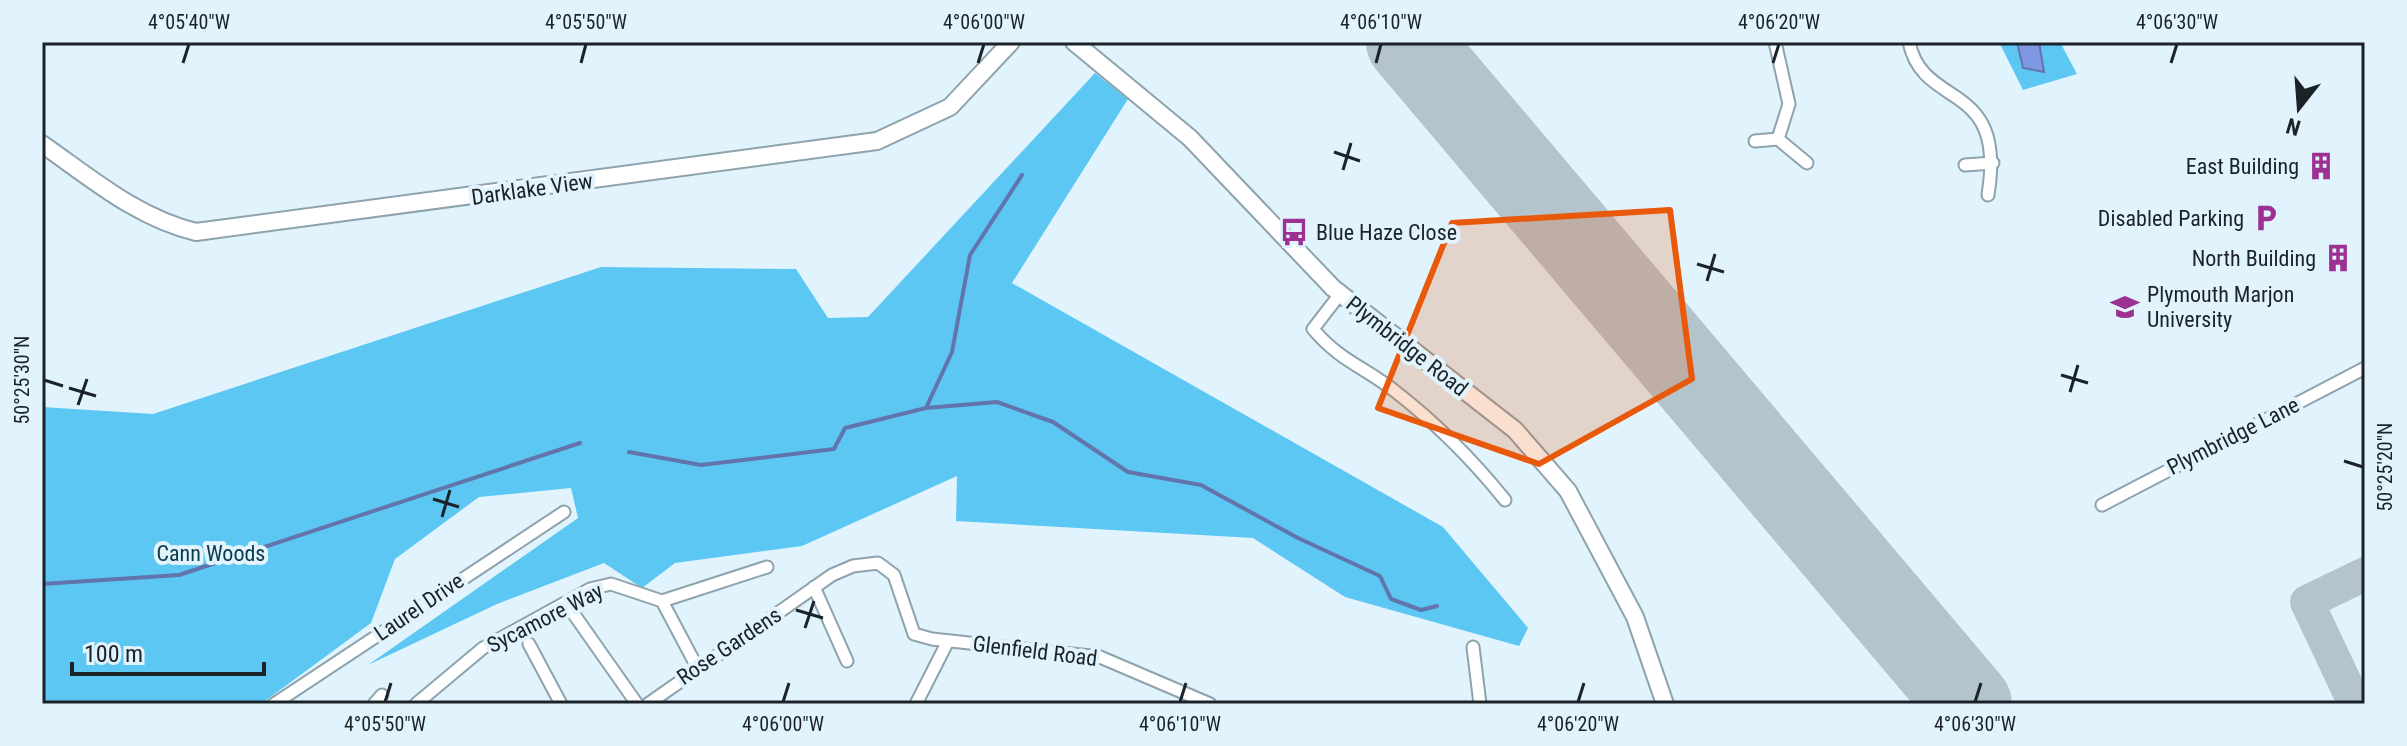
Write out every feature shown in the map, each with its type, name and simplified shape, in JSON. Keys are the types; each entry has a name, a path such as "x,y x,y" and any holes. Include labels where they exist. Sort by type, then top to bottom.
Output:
{"street":[{"name":"Darklake View","path":"42,144 131,207 163,224 196,232 877,141 950,107 1011,42"},
{"name":"Plymbridge Road","path":"1074,42 1190,138 1340,294 1515,430 1568,491 1635,617 1665,704"},
{"path":"1775,42 1789,104 1778,139"},
{"path":"1909,42 1918,66 1965,101 1987,133 1993,163 1988,195"},
{"path":"1755,141 1778,139 1807,163"},
{"path":"1965,165 1993,163"},
{"path":"1340,294 1313,329 1332,352 1393,389 1461,447 1505,500"},
{"name":"Plymbridge Lane","path":"2102,505 2365,368"},
{"name":"Laurel Drive","path":"274,704 564,512"},
{"name":"Glenfield Road","path":"853,566 878,563 894,575 914,634 948,641 1100,657 1193,700 1210,704"},
{"name":"Rose Gardens","path":"648,704 814,587 853,566"},
{"path":"697,667 662,601 767,567"},
{"name":"Sycamore Way","path":"416,704 483,648 590,589 611,584 631,587 662,601"},
{"path":"814,587 847,661"},
{"path":"566,603 637,704"},
{"path":"916,704 948,641"},
{"path":"529,644 561,704"},
{"path":"1473,647 1480,704"}],"highlighted area":[{"path":"1670,210 1692,379 1539,464 1378,408 1452,223"}],"green space":[{"path":"1999,42 2060,42 2077,74 2023,90"},
{"name":"Cann Woods","path":"1095,73 1128,99 1012,283 1443,527 1528,628 1519,646 1345,597 1253,538 956,521 957,476 802,546 675,563 642,588 604,563 497,604 368,665 578,518 571,488 479,497 395,559 371,623 261,704 42,704 42,407 153,414 601,267 796,269 828,318 868,317"}],"shaded area":[{"path":"2017,42 2039,42 2044,72 2023,68"}],"waterway":[{"path":"926,408 952,352 970,255 1022,175"},
{"path":"629,452 701,465 834,449 845,428 926,408 997,402 1053,422 1128,472 1201,485 1298,538 1380,576 1391,599 1421,610 1437,606"},
{"path":"42,584 179,575 580,443"}],"taxiway":[{"path":"2355,704 2307,602 2365,574"}],"runway":[{"path":"1409,42 1969,704"}],"place":[{"name":"East Building","path":"2321,166"},
{"name":"Disabled Parking","path":"2266,218"},
{"name":"Blue Haze Close","path":"1294,232"},
{"name":"North Building","path":"2338,258"},
{"name":"Plymouth Marjon University","path":"2125,307"}]}
